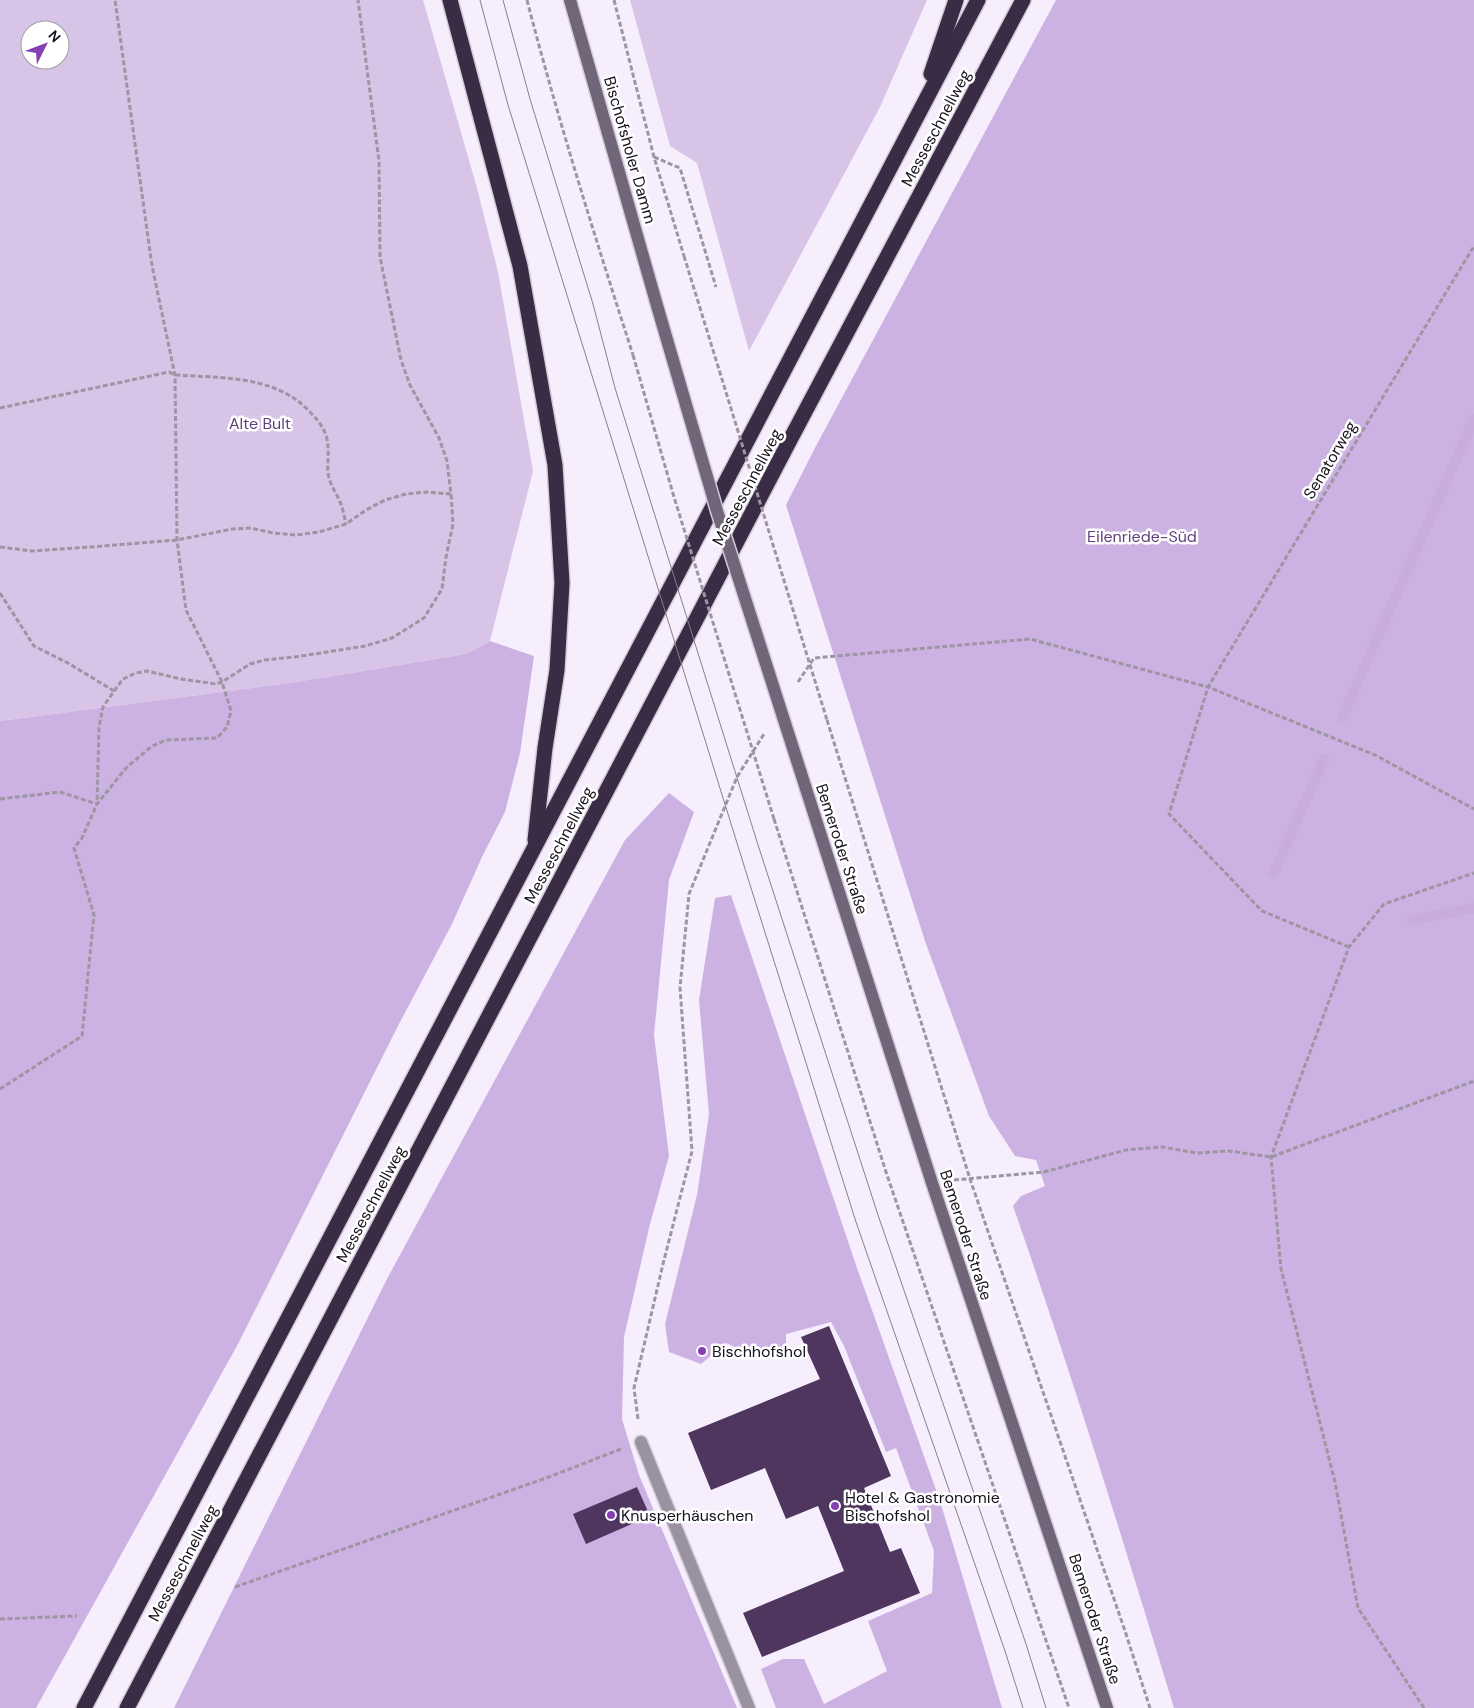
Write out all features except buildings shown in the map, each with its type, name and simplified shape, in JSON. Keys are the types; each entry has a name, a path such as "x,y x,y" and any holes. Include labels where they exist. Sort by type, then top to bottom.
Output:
{"highway":[{"path":"450,0 520,266 555,465 562,583 557,670 545,748 534,848"},
{"path":"916,118 956,0"},
{"name":"Messeschnellweg","path":"84,1708 978,0"},
{"name":"Messeschnellweg","path":"127,1708 1023,0"}],"main road":[{"name":"Bischofsholer Damm","path":"570,0 717,511 800,770"},
{"name":"Bemeroder Straße","path":"800,770 932,1183 1107,1708"}],"lane":[{"path":"641,1442 749,1708"}],"path":[{"path":"0,1089 82,1036 94,915 74,848 82,838 96,804 126,768 152,746 166,740 217,738 227,728 231,711 222,682 186,610 176,540 175,375 152,266 115,0"},
{"path":"96,804 99,727 103,707 124,679 147,671 181,679 216,684 250,664 265,660 365,646 392,638 424,618 442,589 453,524 447,461 400,360 380,257 379,161 358,0"},
{"path":"527,0 579,188 774,819 883,1163 1069,1708"},
{"path":"614,0 654,157 970,1179 1150,1708"},
{"path":"654,157 680,168 716,287"},
{"name":"Senatorweg","path":"1349,947 1262,911 1169,814 1208,687 1474,246"},
{"path":"0,408 169,372 175,375 230,378 278,388 291,395 307,408 325,433 329,449 328,474 341,503 346,524"},
{"path":"0,547 32,551 176,540 232,528 251,528 273,533 320,532 346,524 385,500 406,494 426,492 451,494"},
{"path":"0,595 34,646 68,663 114,691"},
{"path":"793,689 814,658 1030,638 1208,687 1375,755 1474,809"},
{"path":"235,1586 549,1477 641,1442 634,1388 692,1151 680,988 688,894 737,777 768,729"},
{"path":"0,799 60,792 96,804"},
{"path":"1424,1708 1358,1608 1335,1482 1282,1269 1271,1157 1349,947 1384,904 1474,872"},
{"path":"932,1183 1044,1172 1126,1150 1162,1147 1198,1153 1229,1152 1271,1157 1474,1081"},
{"path":"0,1619 77,1616"}],"green space":[{"name":"Alte Bult","path":"0,0 423,0 477,188 498,272 533,471 490,641 466,654 276,685 0,721"},
{"path":"630,0 927,0 880,107 749,351 697,163 670,146"},
{"name":"Eilenriede-Süd","path":"1056,0 1474,0 1474,1708 1174,1708 1096,1456 1013,1206 1021,1196 1045,1186 1036,1160 1015,1156 989,1116 925,941 786,505"},
{"path":"490,641 534,656 520,753 505,812 482,857 452,924 399,1024 238,1344 36,1708 0,1708 0,721 346,674 466,654"},
{"path":"669,793 694,812 669,880 654,1035 669,1156 649,1228 624,1337 622,1419 639,1475 737,1708 174,1708 388,1277 625,840"},
{"path":"731,895 857,1268 940,1501 1002,1708 776,1708 761,1669 783,1659 804,1659 824,1704 887,1671 868,1621 932,1593 934,1551 896,1448 886,1452 844,1346 831,1322 786,1334 786,1351 760,1358 726,1343 701,1364 669,1352 665,1324 697,1195 709,1114 699,1000 715,898"}],"waterway":[{"path":"1342,718 1474,419"},
{"path":"1273,874 1324,759"},
{"path":"1412,920 1474,908"}],"tram line":[{"path":"480,0 508,105 856,1222 1005,1651 1023,1708"},
{"path":"503,0 530,99 593,304 615,388 759,848 878,1215 1026,1644 1046,1708"}],"place":[{"name":"Bischhofshol","path":"702,1351"},
{"name":"Hotel & Gastronomie Bischofshol","path":"835,1506"},
{"name":"Knusperhäuschen","path":"611,1515"}]}
